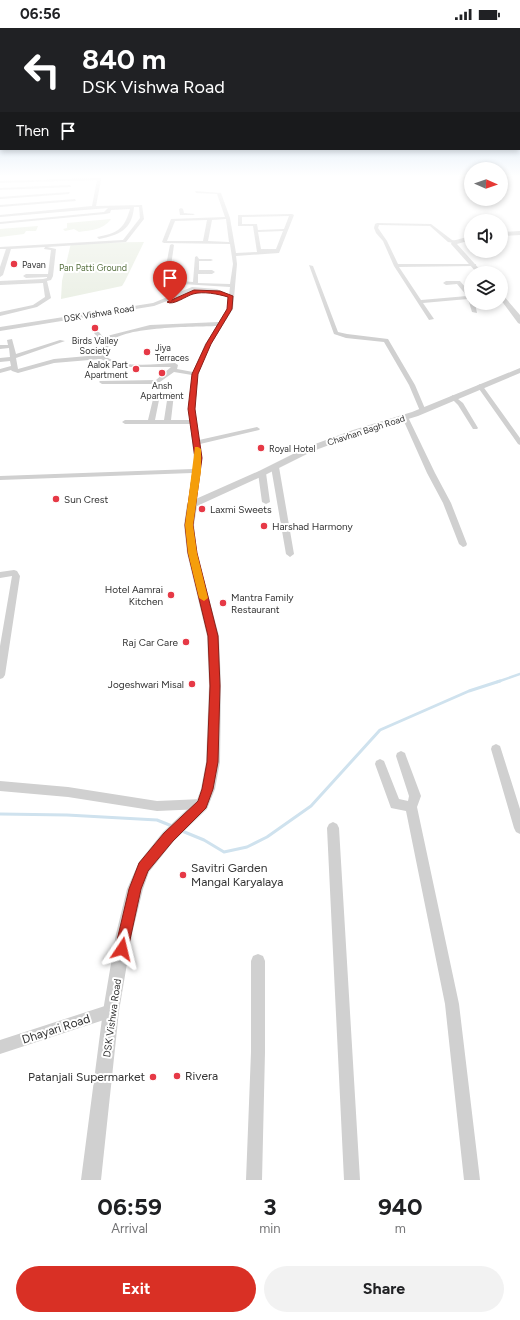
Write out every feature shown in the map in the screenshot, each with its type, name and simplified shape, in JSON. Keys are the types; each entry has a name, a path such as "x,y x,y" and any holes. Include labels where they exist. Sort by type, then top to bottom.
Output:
{"street":[{"path":"0,244 45,240 80,240 112,235 122,229"},
{"path":"0,249 124,241 134,229"},
{"path":"169,229 164,242 232,243"},
{"path":"205,242 208,229"},
{"name":"DSK Vishwa Road","path":"91,1180 112,1011 124,934 135,889 144,867 168,837 198,809 208,789 212,762 215,657 213,636 192,553 189,525 198,458 192,409 195,374 208,344 230,309 230,296 235,264 229,229"},
{"path":"376,229 385,241 396,266 431,320"},
{"path":"435,229 450,241 454,242 474,265"},
{"path":"234,255 277,252 278,250 286,230 256,231 259,251 278,250"},
{"path":"508,234 520,233"},
{"path":"43,247 45,240"},
{"path":"454,242 464,240"},
{"path":"172,245 166,281 232,286"},
{"path":"0,315 37,308 50,302 53,295 48,280 54,249 43,247"},
{"path":"8,249 0,276 48,280"},
{"path":"195,284 197,259 211,260"},
{"path":"396,266 474,265"},
{"path":"311,266 336,333 346,336 386,340 412,386 423,411"},
{"path":"196,272 212,272"},
{"path":"0,282 48,280"},
{"path":"446,283 458,282 464,290"},
{"name":"DSK Vishwa Road","path":"0,331 156,306 194,292 220,292 230,296"},
{"path":"419,302 464,300"},
{"path":"508,304 520,322"},
{"path":"97,333 102,339 108,340 146,328 221,324"},
{"path":"102,358 108,340"},
{"path":"0,360 13,358 62,341"},
{"path":"0,347 11,343 14,370 18,371 54,361 102,358 108,362 123,364 175,365 173,370 157,382 102,382"},
{"path":"0,371 14,368"},
{"path":"173,370 195,374"},
{"name":"Chavhan Bagh Road","path":"192,504 275,467 310,449 423,411 520,370"},
{"path":"480,386 520,443"},
{"path":"167,422 170,394"},
{"path":"151,422 157,395"},
{"path":"453,398 461,404 475,428"},
{"path":"405,417 431,473 447,503 463,544"},
{"path":"125,422 194,422"},
{"path":"197,443 257,429"},
{"path":"275,467 290,554"},
{"path":"0,478 197,471"},
{"path":"262,473 266,502"},
{"path":"0,575 12,573 16,574 4,634 0,675"},
{"path":"496,749 520,828"},
{"path":"401,756 415,796 411,807 452,1004 472,1180"},
{"path":"380,764 395,804 411,807"},
{"path":"0,786 68,792 157,806 198,809"},
{"path":"333,828 352,1180"},
{"path":"254,1180 258,1052 258,961"},
{"name":"Dhayari Road","path":"0,1047 112,1011"}],"green space":[{"path":"0,229 37,229 36,231 26,231 24,234 0,237"},
{"path":"63,229 96,229 79,232 74,229 65,231"},
{"name":"Pan Patti Ground","path":"144,242 122,286 61,299 62,281 71,243"}],"waterway":[{"path":"498,682 520,674"},
{"path":"182,831 204,840 224,852 247,847 267,837 311,806 380,730 469,691 498,682"},
{"path":"0,814 67,815 157,820 172,826"}],"slow traffic":[{"path":"198,449 196,480 189,525 192,553 204,598"}],"place":[{"name":"Pavan","path":"14,264"},
{"name":"Birds Valley Society","path":"95,328"},
{"name":"Jiya Terraces","path":"147,352"},
{"name":"Aalok Part Apartment","path":"136,369"},
{"name":"Ansh Apartment","path":"162,373"},
{"name":"Royal Hotel","path":"261,448"},
{"name":"Sun Crest","path":"56,499"},
{"name":"Laxmi Sweets","path":"202,509"},
{"name":"Harshad Harmony","path":"264,526"},
{"name":"Hotel Aamrai Kitchen","path":"171,595"},
{"name":"Mantra Family Restaurant","path":"223,603"},
{"name":"Raj Car Care","path":"186,642"},
{"name":"Jogeshwari Misal","path":"192,684"},
{"name":"Savitri Garden Mangal Karyalaya","path":"183,875"},
{"name":"Rivera","path":"177,1076"},
{"name":"Patanjali Supermarket","path":"153,1077"}],"route":[{"path":"122,949 124,934 135,889 144,867 168,837 202,804 208,789 212,762 215,686 213,636 192,553 189,525 198,458 192,409 195,374 208,344 227,316 231,303 230,296 220,292 198,291 189,293 170,302"}]}
